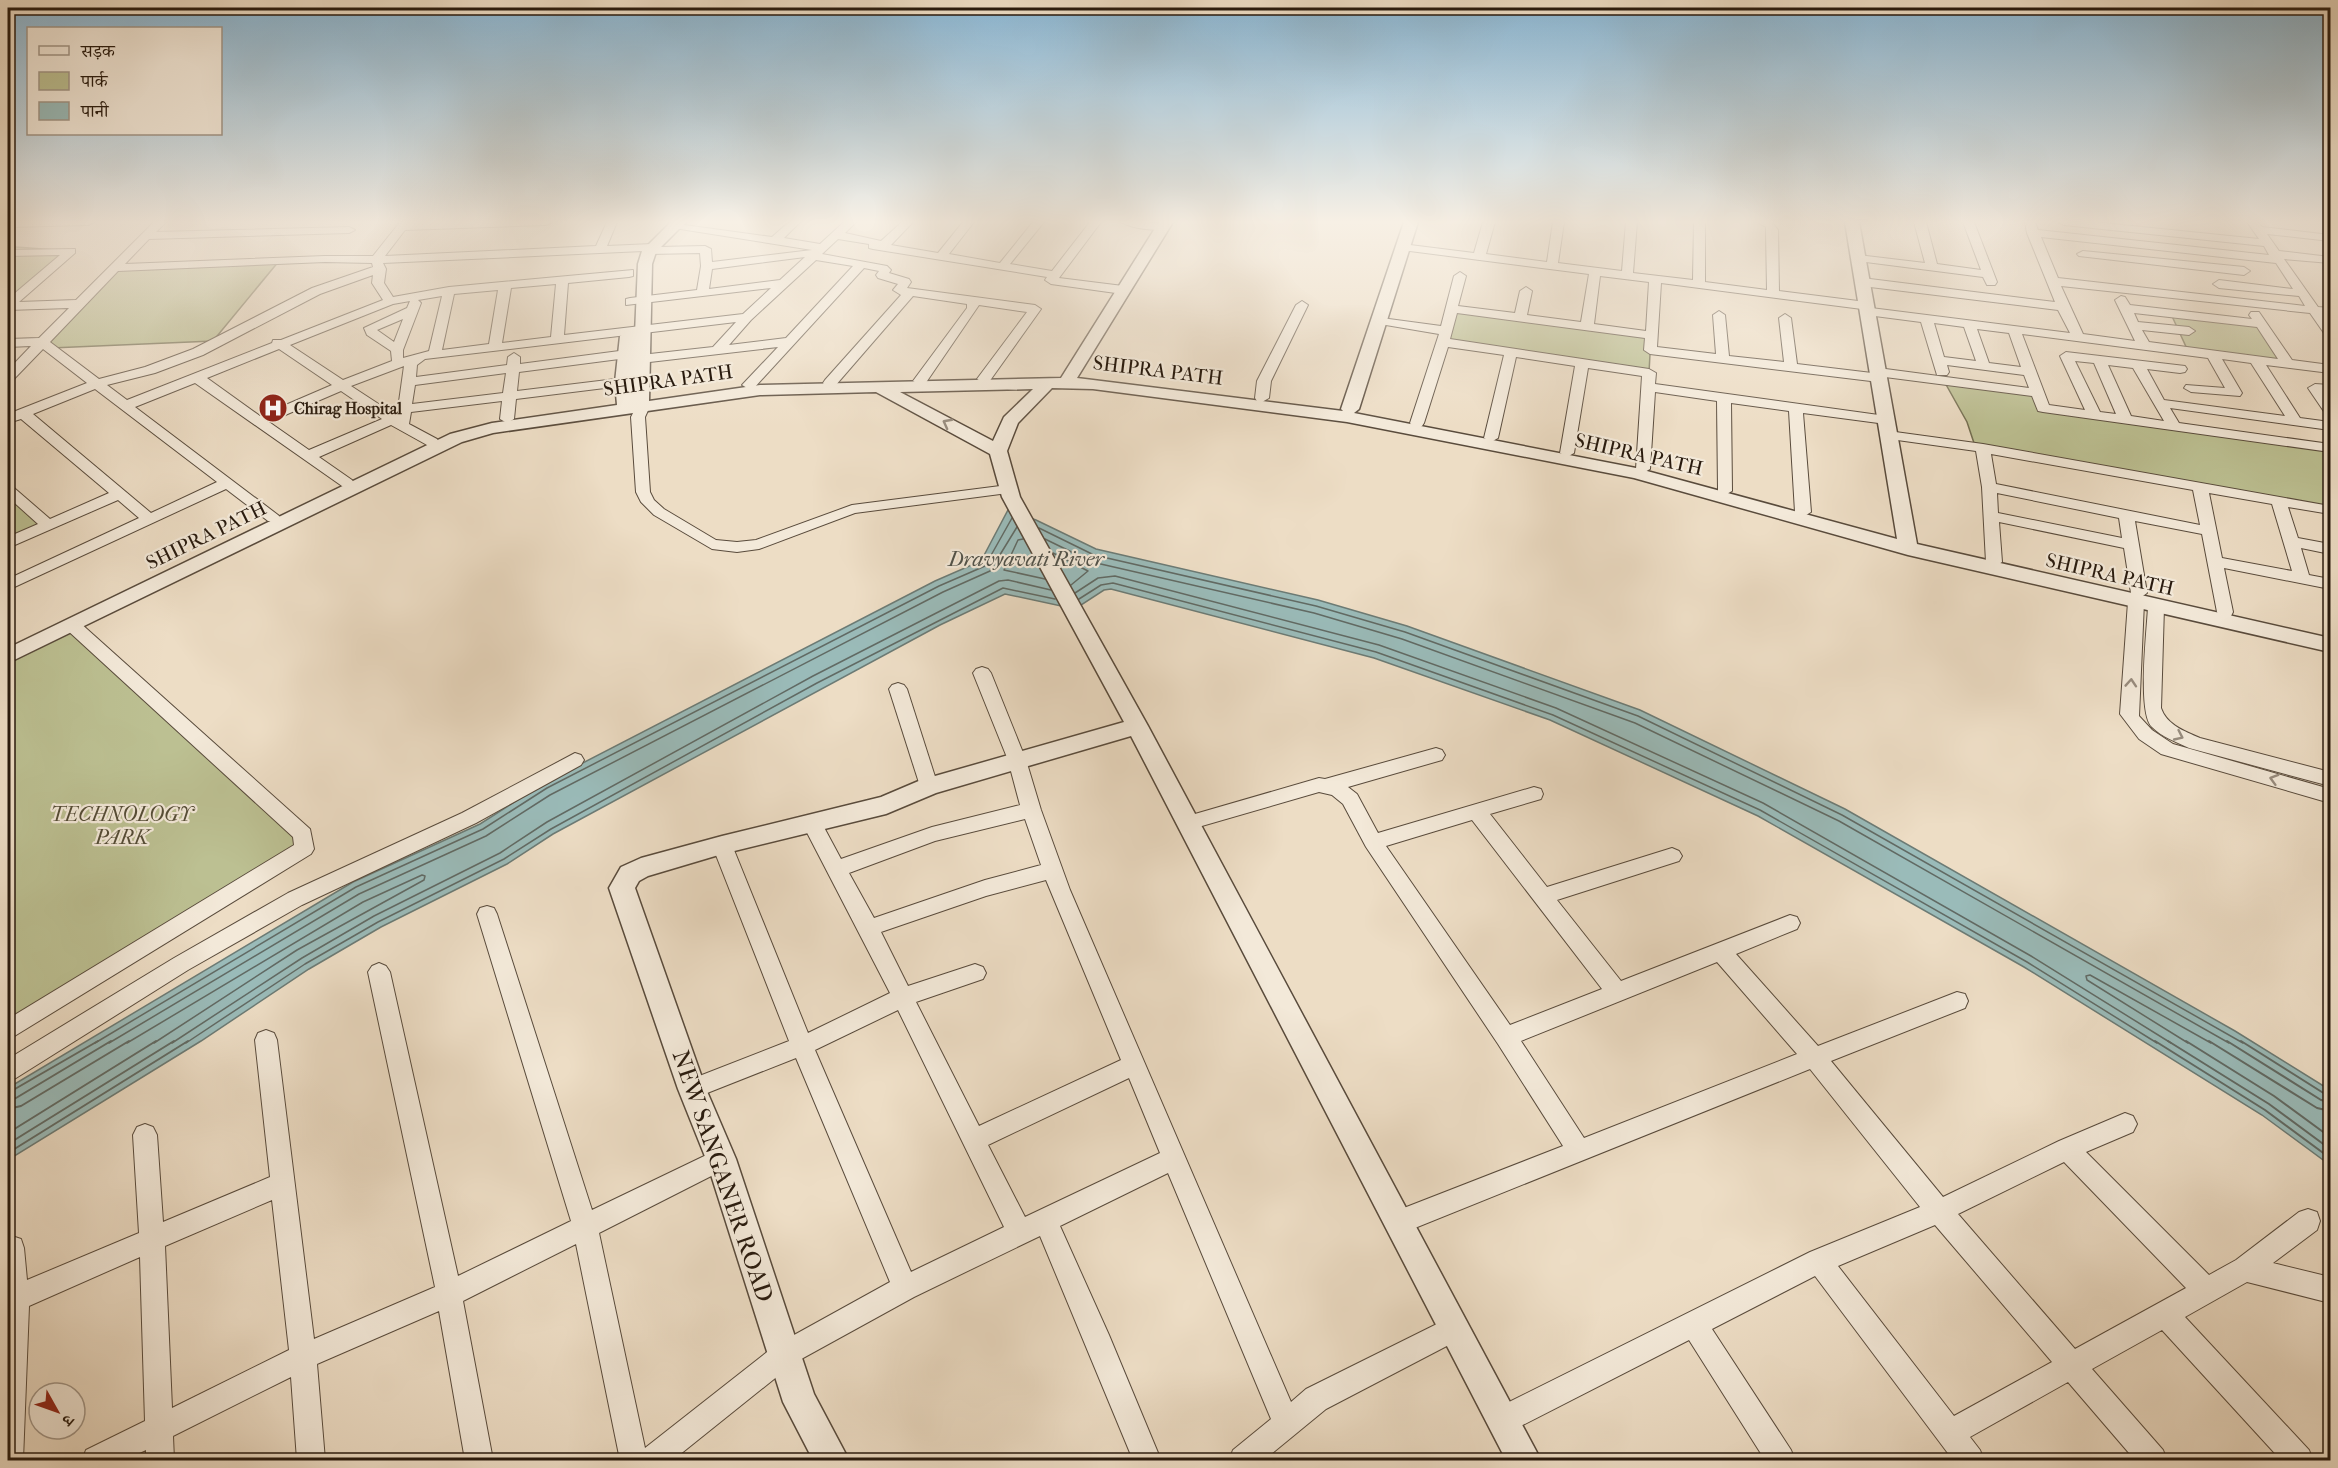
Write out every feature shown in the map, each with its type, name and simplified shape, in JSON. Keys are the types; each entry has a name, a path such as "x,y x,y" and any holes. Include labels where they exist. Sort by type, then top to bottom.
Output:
{"street":[{"path":"8,306 26,291"},
{"path":"8,377 92,291"},
{"path":"8,419 96,384 150,370 198,352 317,291"},
{"path":"383,291 390,301"},
{"path":"435,354 449,291"},
{"path":"125,406 390,301 455,291"},
{"path":"495,346 504,291"},
{"path":"557,339 561,291"},
{"path":"634,291 637,301"},
{"path":"640,291 634,356 634,406 643,492 648,502 659,512 712,544 737,547 759,544 852,509 880,504 1010,493"},
{"path":"637,301 722,291"},
{"path":"717,350 775,291"},
{"path":"749,385 838,291"},
{"path":"901,291 1035,309 984,379"},
{"path":"1124,291 1061,381 1010,421 998,451 1010,493 1137,726 1524,1461"},
{"path":"1350,409 1388,291"},
{"path":"1417,423 1456,291"},
{"path":"1520,318 1526,291"},
{"path":"1587,327 1593,291"},
{"path":"1643,469 1654,291"},
{"path":"1744,291 1927,319 2331,369"},
{"path":"1864,291 1907,544"},
{"path":"1926,291 2063,307"},
{"path":"1994,291 1998,300"},
{"path":"2056,291 2079,338"},
{"path":"2116,291 2144,346"},
{"path":"2196,291 2247,303 2331,312"},
{"path":"2283,291 2300,292 2331,333"},
{"path":"830,383 909,293"},
{"path":"260,421 341,386 398,356 418,296"},
{"path":"920,381 972,308 973,301"},
{"path":"2247,303 2288,364"},
{"path":"8,306 79,304"},
{"path":"1262,398 1264,381 1302,305"},
{"path":"2125,308 2261,324"},
{"path":"1452,309 1651,335"},
{"path":"413,310 373,326 369,330 398,356 415,359 515,343 747,317"},
{"path":"1719,315 1723,359"},
{"path":"1785,318 1791,367"},
{"path":"1927,319 1944,381"},
{"path":"1378,320 1511,352 1582,363 1724,398 1796,408 1983,448 2331,510"},
{"path":"1969,324 1984,366"},
{"path":"2134,325 2189,331"},
{"path":"2014,330 2043,408 2331,448"},
{"path":"407,382 634,356 717,350 792,341"},
{"path":"8,343 42,342 273,518"},
{"path":"507,419 515,343"},
{"path":"278,344 397,422 432,442"},
{"path":"2169,349 2204,409"},
{"path":"1650,350 2038,393"},
{"path":"1491,438 1511,352"},
{"path":"2191,388 2235,393 2212,354"},
{"path":"634,356 624,382 634,406"},
{"path":"2094,414 2066,356 2180,369"},
{"path":"309,456 351,443 397,422 404,409 411,363 415,359"},
{"path":"1939,360 2030,372"},
{"path":"2099,360 2125,419"},
{"path":"2256,360 2295,421"},
{"path":"1567,453 1582,363"},
{"path":"2138,364 2174,425"},
{"path":"196,377 346,483"},
{"name":"SHIPRA PATH","path":"8,656 456,438 492,428 749,385 984,379 1061,381 1347,417 1636,473 1907,544 2138,598 2225,612 2331,635"},
{"name":"SHIPRA PATH","path":"8,644 432,442 471,426 507,419 760,390 1119,379 1350,409 1643,469 1803,512 1907,544 1994,562 2138,598 2156,607 2331,645"},
{"path":"404,409 624,382"},
{"path":"880,387 998,451"},
{"path":"2331,389 2315,388 2331,410"},
{"path":"1724,398 1725,491"},
{"path":"2159,403 2331,426"},
{"path":"1796,408 1803,512"},
{"path":"23,413 149,519"},
{"path":"1983,448 1989,487 1994,562"},
{"path":"8,585 228,483"},
{"path":"2200,486 2225,612"},
{"path":"1989,487 2208,531"},
{"path":"8,490 48,525"},
{"path":"8,543 120,494"},
{"path":"2278,501 2302,579"},
{"path":"2126,513 2138,598 2129,714 2138,728 2150,740 2168,749 2331,795"},
{"path":"1991,516 2131,545"},
{"path":"2290,541 2331,549"},
{"path":"2214,561 2331,584"},
{"path":"2156,607 2152,708 2157,722 2174,734 2195,743 2331,779"},
{"path":"8,1030 304,849 303,834 72,625"},
{"path":"982,673 1017,760 1031,810 1053,870 1286,1422"},
{"path":"898,690 929,786"},
{"path":"905,1288 802,1046 722,845 886,805 929,786 1137,726"},
{"path":"1326,786 1436,755"},
{"path":"8,1071 181,964 295,899 469,818 575,760"},
{"path":"1188,823 1319,784 1338,789 1350,799 1373,842 1506,1037 1580,1152"},
{"path":"1373,842 1534,794"},
{"path":"837,869 932,834 1031,810"},
{"path":"1477,812 1618,993"},
{"path":"813,824 869,928 1019,1232"},
{"name":"NEW SANGANER ROAD","path":"722,845 642,867 630,874 622,888 692,1089 721,1159 800,1402 832,1461"},
{"path":"1544,896 1672,856"},
{"path":"869,928 963,896 1053,870"},
{"path":"487,914 585,1227 634,1461"},
{"path":"1506,1037 1790,923"},
{"path":"1721,952 1814,1057 1939,1211 2070,1367 2153,1461"},
{"path":"379,972 450,1294 479,1461"},
{"path":"692,1089 802,1046 903,997 975,973"},
{"path":"1400,1222 1957,1001"},
{"path":"266,1040 303,1357 311,1461"},
{"path":"974,1140 1134,1065"},
{"path":"1503,1420 1819,1261 1939,1211 2067,1149 2125,1124"},
{"path":"145,1135 152,1240 160,1461"},
{"path":"2067,1149 2207,1291"},
{"path":"652,1461 785,1354 905,1288 1173,1158"},
{"path":"96,1461 303,1357 450,1294 721,1159"},
{"path":"16,1298 281,1184"},
{"path":"1045,1219 1100,1344 1147,1461"},
{"path":"1950,1433 2246,1269 2308,1221"},
{"path":"9,1461 16,1298 12,1248"},
{"path":"1819,1261 1970,1461"},
{"path":"2246,1269 2331,1290"},
{"path":"2166,1314 2299,1461"},
{"path":"1694,1325 1781,1461"},
{"path":"1243,1461 1286,1422 1316,1399 1455,1328"}],"green space":[{"path":"8,291 25,291 8,305"},
{"path":"92,291 255,291 213,341 51,348 42,342"},
{"path":"1452,309 1651,335 1649,373 1443,342"},
{"path":"2171,314 2262,325 2288,364 2188,351"},
{"path":"1944,381 2038,393 2044,408 2330,447 2330,510 1974,443 1967,422"},
{"path":"8,490 48,525 8,543"},
{"name":"TECHNOLOGY PARK","path":"72,625 303,834 304,849 8,1030 8,656"}],"water":[{"name":"Dravyavati River","path":"1008,510 1036,520 1096,549 1318,600 1407,626 1640,710 1845,809 2235,1031 2330,1090 2330,1165 2262,1115 2024,967 1758,816 1550,720 1374,658 1111,589 1104,590 1075,609 1005,594 940,625 553,834 507,864 381,927 309,969 201,1041 8,1160 8,1088 353,882 480,824 544,783 935,581 981,561"}],"place":[{"name":"Chirag Hospital","path":"273,408"}]}
